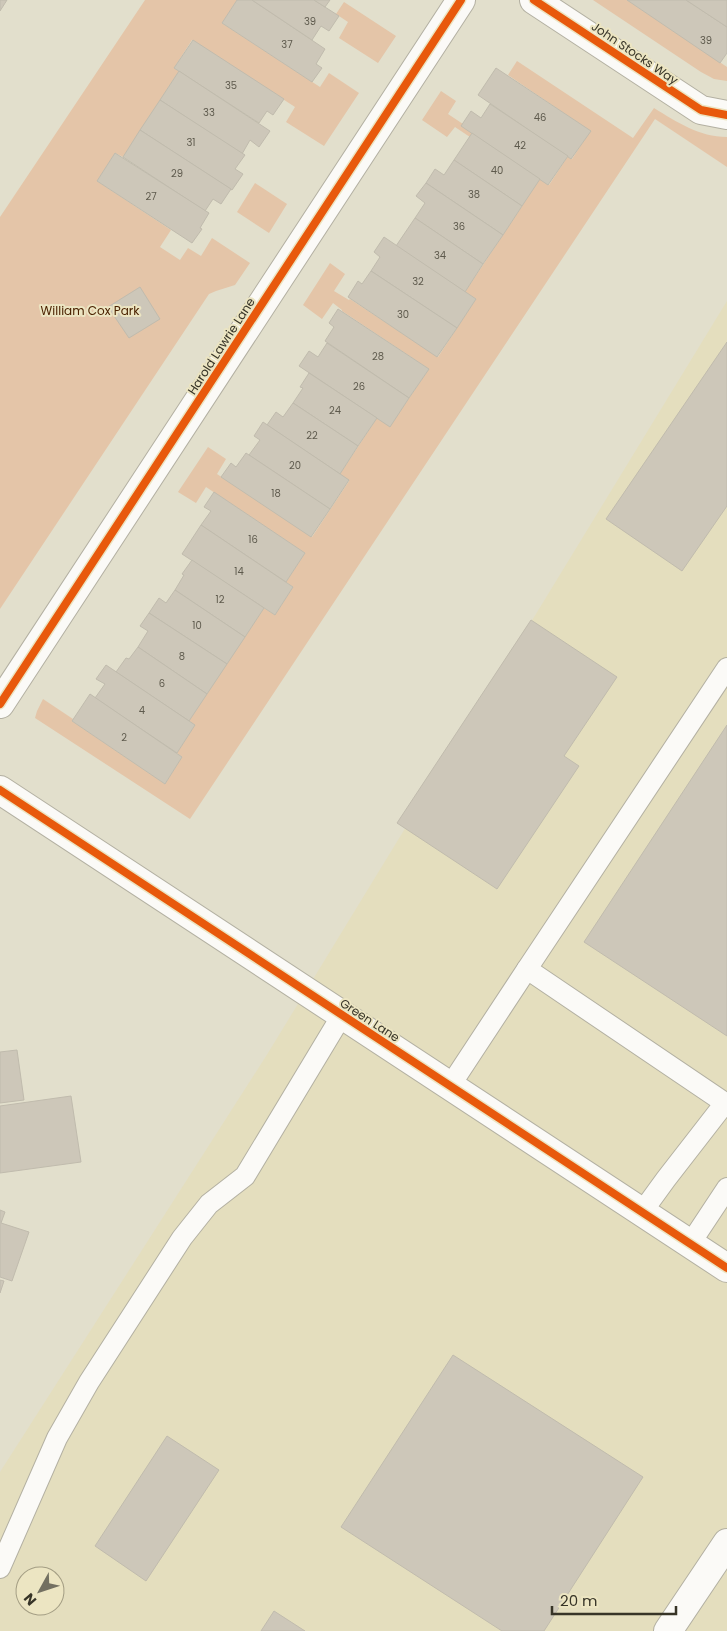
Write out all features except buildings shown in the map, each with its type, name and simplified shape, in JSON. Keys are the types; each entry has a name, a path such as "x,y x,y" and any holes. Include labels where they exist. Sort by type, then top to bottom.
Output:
{"street":[{"name":"Harold Lawrie Lane","path":"0,704 461,0"},
{"name":"John Stocks Way","path":"534,0 701,110 727,115"},
{"name":"Green Lane","path":"0,790 727,1268"},
{"path":"668,1631 727,1543"}],"lane":[{"path":"450,1086 727,668"},
{"path":"527,969 726,1102 642,1212"},
{"path":"0,1568 57,1438 89,1382 182,1238 209,1204 245,1176 342,1015"},
{"path":"690,1244 727,1188"}],"shaded area":[{"path":"727,301 727,1631 0,1631 0,1472 268,1053"}],"green space":[{"name":"William Cox Park","path":"145,0 237,0 222,23 320,87 329,73 359,93 324,146 286,122 295,107 192,40 174,68 179,71 123,157 115,153 97,181 171,230 160,247 180,260 188,248 201,256 212,238 250,263 235,285 209,294 0,609 0,217"},
{"path":"593,0 627,0 727,67 727,81 714,79 701,72"},
{"path":"344,2 396,36 378,63 339,38 348,22 336,14"},
{"path":"517,61 633,138 654,108 698,132 727,137 727,167 655,119 190,819 35,718 37,711 43,699 165,784 182,757 177,753 195,725 189,721 264,608 275,615 293,587 286,582 305,553 206,487 196,503 178,492 208,447 226,459 217,474 312,537 349,481 340,474 377,418 390,426 429,369 333,303 322,319 303,305 330,263 345,274 334,291 350,299 438,357 476,299 465,292 540,179 549,185 568,156 572,159 590,131 508,75"},
{"path":"441,91 456,101 448,114 472,133 470,137 455,127 447,137 422,120"},
{"path":"255,183 287,204 269,233 237,212"}],"cycle path":[{"path":"0,704 461,0"},
{"path":"534,0 701,110 727,115"},
{"path":"0,790 727,1268"}]}
